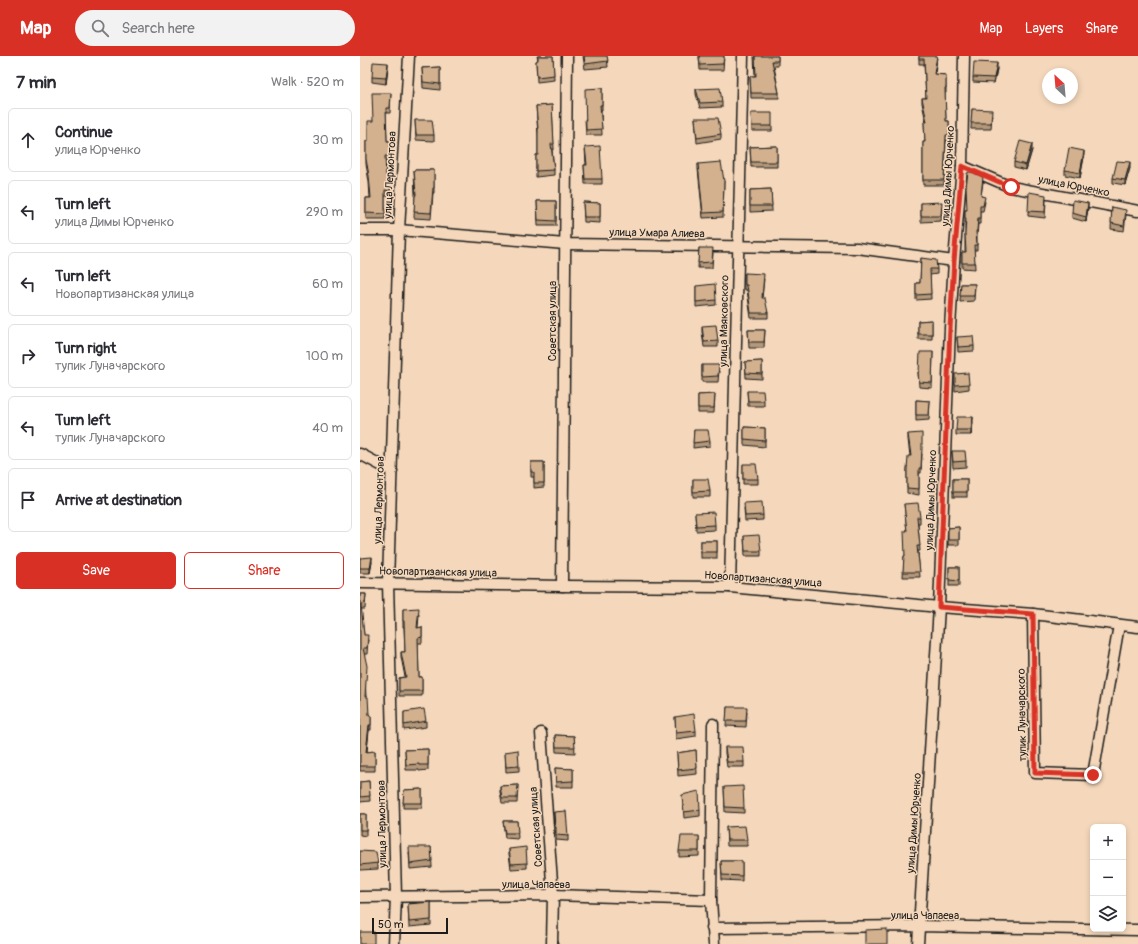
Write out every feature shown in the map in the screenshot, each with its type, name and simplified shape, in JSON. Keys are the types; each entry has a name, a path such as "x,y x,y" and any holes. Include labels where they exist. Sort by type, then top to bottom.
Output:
{"street":[{"name":"улица Лермонтова","path":"394,944 396,897 388,583 399,230 409,56"},
{"name":"Советская улица","path":"562,586 567,56"},
{"name":"улица Маяковского","path":"730,587 743,56"},
{"name":"улица Димы Юрченко","path":"918,944 939,607 954,261 962,166 964,56"},
{"name":"улица Юрченко","path":"962,166 1011,187 1138,211"},
{"name":"улица Умара Алиева","path":"360,230 399,230 565,244 857,248 954,261"},
{"path":"360,454 392,471"},
{"name":"Новопартизанская улица","path":"360,583 730,587 939,607 1033,614 1138,627"},
{"name":"тупик Луначарского","path":"1033,614 1035,773 1093,775 1119,625"},
{"path":"713,724 711,900 714,944"},
{"name":"Советская улица","path":"541,733 553,896 552,944"},
{"name":"улица Чапаева","path":"360,896 553,896 711,900"},
{"name":"улица Чапаева","path":"712,928 919,926 1138,930"}],"building":[{"path":"538,56 553,56 554,75 537,77 536,61 538,60"},
{"path":"584,56 607,56 608,61 585,64"},
{"path":"699,56 724,56 723,64 700,65"},
{"path":"755,56 778,56 778,61 772,61 779,93 751,93 750,76 756,76"},
{"path":"919,56 937,56 934,74 946,75 946,121 949,121 949,135 946,135 944,180 923,180 923,142 925,142 924,122 927,122 922,98 926,98 924,59 919,59"},
{"path":"373,62 388,63 386,78 372,77"},
{"path":"974,62 997,63 994,78 973,77"},
{"path":"440,67 440,84 423,82 422,68"},
{"path":"602,88 602,105 600,105 602,129 586,130 585,89"},
{"path":"720,88 722,102 700,103 696,89"},
{"path":"372,93 391,93 390,108 386,108 387,141 390,141 390,156 385,156 386,176 391,176 390,191 385,190 385,214 366,213 366,198 371,198 366,159 366,141 368,141 368,121 373,121"},
{"path":"552,105 554,144 551,144 554,170 536,171 536,155 538,155 538,129 536,106"},
{"path":"972,109 992,110 991,123 971,123"},
{"path":"751,113 772,113 772,126 752,126"},
{"path":"695,118 718,118 721,134 697,138"},
{"path":"415,120 432,120 434,135 416,135"},
{"path":"1020,141 1032,144 1026,165 1014,162"},
{"path":"600,146 602,179 585,179 584,165 587,165 585,147"},
{"path":"777,146 777,162 751,162 750,147"},
{"path":"1069,148 1084,151 1080,173 1065,170"},
{"path":"1117,161 1130,162 1125,180 1113,178"},
{"path":"721,162 724,181 723,212 703,213 698,164"},
{"path":"414,170 434,170 434,188 431,213 414,212 416,195"},
{"path":"968,172 973,172 983,177 981,196 985,197 983,206 980,206 980,218 978,218 976,231 977,245 974,245 975,263 962,263 962,252 966,252 965,210 967,210 966,187"},
{"path":"771,189 772,206 750,206 750,190"},
{"path":"1029,192 1046,195 1045,212 1028,211"},
{"path":"1073,200 1088,203 1086,217 1072,213"},
{"path":"537,201 556,201 556,221 538,220"},
{"path":"583,202 600,203 600,217 584,217"},
{"path":"942,202 941,216 921,216 921,203"},
{"path":"1112,207 1126,210 1124,226 1111,223"},
{"path":"699,248 713,248 712,262 698,263"},
{"path":"921,258 936,260 937,269 930,269 931,294 916,295 916,283 920,283"},
{"path":"745,273 764,274 762,298 765,298 768,313 751,313 747,285 745,285"},
{"path":"715,284 716,300 696,302 696,286"},
{"path":"961,284 975,284 974,296 960,296"},
{"path":"932,320 932,334 918,334 918,321"},
{"path":"716,325 718,341 704,342 702,326"},
{"path":"748,330 765,330 764,342 749,342"},
{"path":"973,336 974,346 958,347 957,337"},
{"path":"920,352 933,352 932,383 919,382 918,372"},
{"path":"762,361 762,374 746,373 745,362"},
{"path":"702,365 719,365 718,376 702,377"},
{"path":"968,373 969,384 955,385 955,374"},
{"path":"747,391 763,391 764,401 748,401"},
{"path":"715,394 714,408 698,408 698,395"},
{"path":"916,400 930,401 929,415 916,415"},
{"path":"957,417 973,417 971,430 956,430"},
{"path":"744,427 765,428 765,441 744,439"},
{"path":"694,430 708,430 710,441 693,443"},
{"path":"922,433 919,489 907,488 908,456 911,456 908,434"},
{"path":"952,451 965,451 966,461 953,462"},
{"path":"531,462 544,462 544,483 534,483 534,472 531,472"},
{"path":"743,464 756,464 758,479 743,479"},
{"path":"693,479 708,479 710,491 693,492"},
{"path":"953,479 967,479 967,492 953,492"},
{"path":"762,502 763,515 745,516 744,503"},
{"path":"918,503 920,517 917,517 920,546 917,546 920,572 903,572 905,556 904,531 907,531 904,504"},
{"path":"714,512 715,525 696,526 695,513"},
{"path":"959,527 959,540 948,540 948,528"},
{"path":"759,535 761,551 745,551 744,536"},
{"path":"701,541 717,541 717,552 701,552"},
{"path":"372,557 370,568 360,568 360,558"},
{"path":"949,567 959,567 959,581 949,580"},
{"path":"360,594 366,594 365,603 361,604 364,635 368,635 367,648 363,648 367,666 365,697 368,697 369,715 371,715 371,725 369,725 366,752 375,751 375,766 360,766"},
{"path":"419,608 417,628 422,627 422,637 418,638 419,677 422,677 422,691 399,691 399,678 406,677 401,652 405,652 403,609"},
{"path":"727,707 747,707 746,721 726,721"},
{"path":"424,709 426,721 404,725 404,712"},
{"path":"694,714 696,731 676,733 675,717"},
{"path":"555,735 574,736 575,747 556,747"},
{"path":"725,747 743,747 744,762 727,762"},
{"path":"428,749 428,765 406,765 405,750"},
{"path":"518,750 519,766 506,767 505,752"},
{"path":"696,750 697,768 678,770 677,753"},
{"path":"555,768 573,769 573,781 556,782"},
{"path":"369,781 370,796 360,797 360,782"},
{"path":"518,785 517,798 502,798 500,786"},
{"path":"743,786 744,808 725,807 724,787"},
{"path":"422,789 422,803 403,803 404,790"},
{"path":"699,791 700,810 684,812 682,795"},
{"path":"566,811 568,836 556,835 554,812"},
{"path":"360,814 366,814 366,830 360,830"},
{"path":"503,821 517,821 518,833 505,833"},
{"path":"745,826 747,840 727,840 726,827"},
{"path":"681,836 699,836 699,851 679,851"},
{"path":"409,847 431,847 432,861 410,864"},
{"path":"526,847 527,863 511,864 509,849"},
{"path":"360,851 376,852 378,863 360,865"},
{"path":"721,861 742,861 742,876 722,875"},
{"path":"431,902 431,920 409,922 408,904"},
{"path":"887,929 887,944 865,944 865,930"},
{"path":"360,932 374,932 374,944 360,944"}],"route":[{"path":"1011,187 962,166 950,328 939,607 1033,614 1035,773 1093,775"}]}
